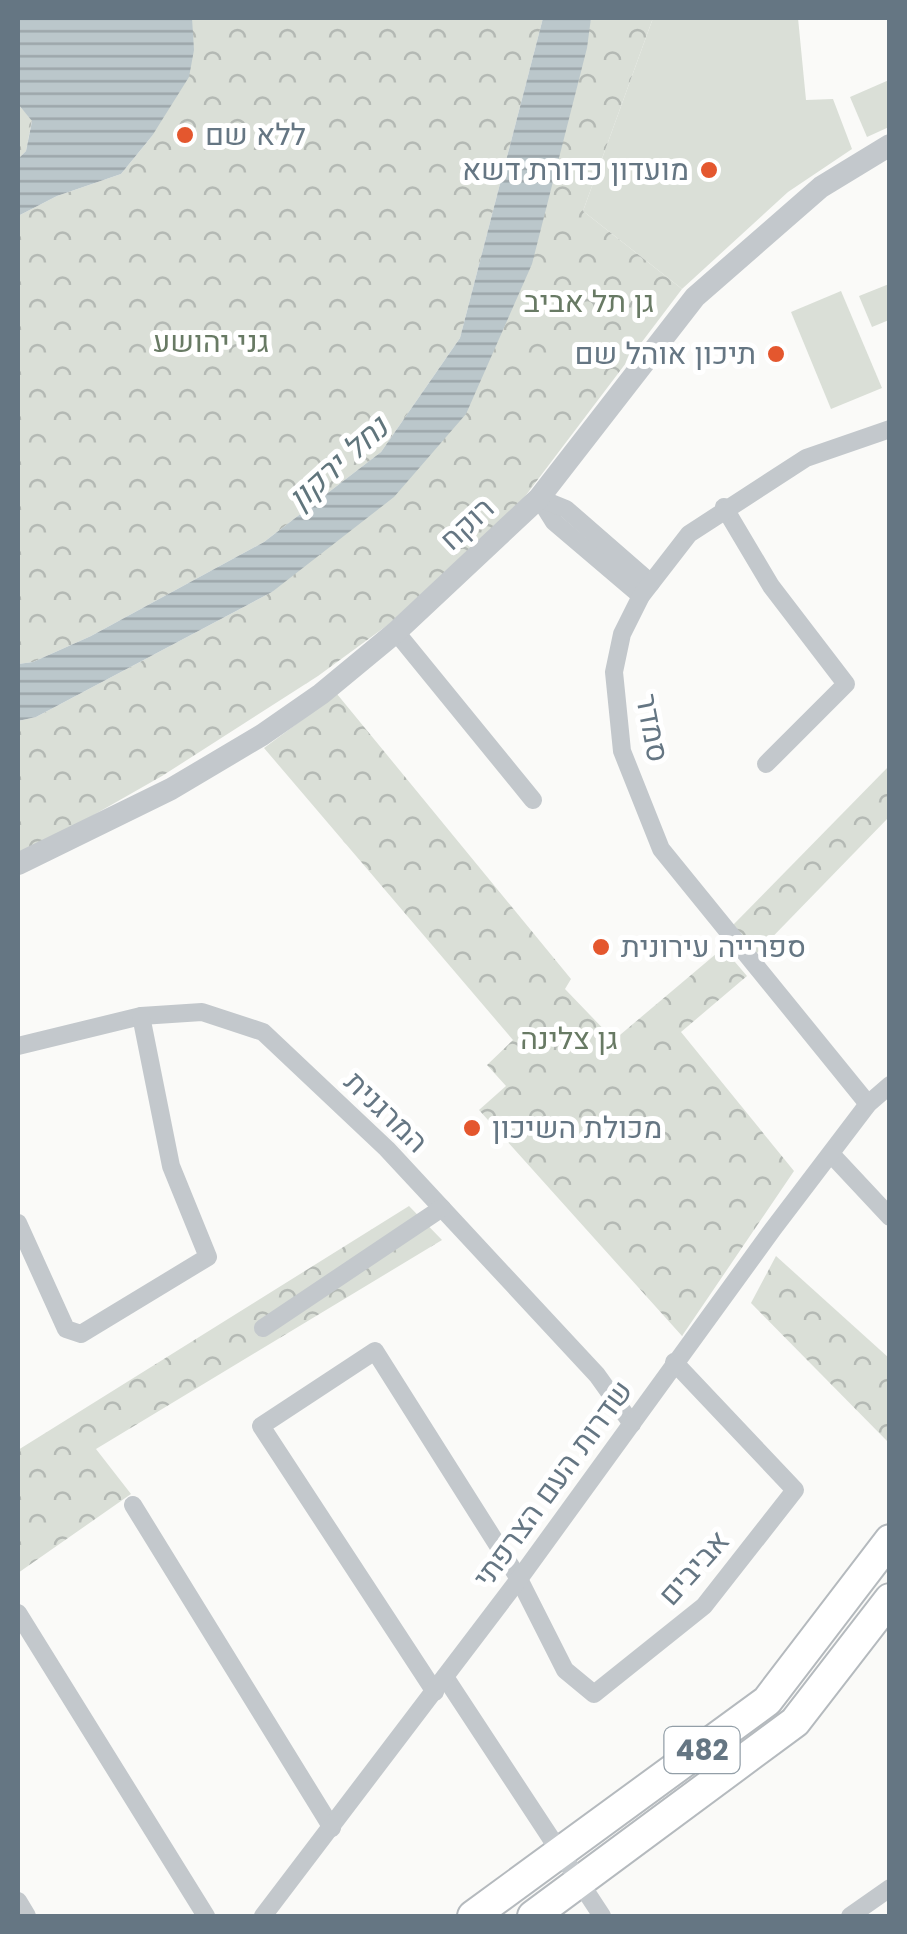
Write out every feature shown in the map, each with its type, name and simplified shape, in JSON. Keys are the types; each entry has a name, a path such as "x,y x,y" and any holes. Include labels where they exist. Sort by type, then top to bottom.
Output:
{"main road":[{"name":"482","path":"473,1916 767,1701 792,1674 890,1540"},
{"name":"482","path":"533,1916 795,1722 890,1599"}],"street":[{"name":"רוקח","path":"18,864 171,789 262,736 396,632 539,498 695,298 820,187 890,146"},
{"name":"סמדר","path":"868,1104 661,849 622,751 614,672 622,634 646,589 689,534 724,507 806,458 890,428"},
{"path":"539,498 554,522 646,589"},
{"path":"724,507 771,586 834,663 846,684 766,764"},
{"path":"396,632 533,800"},
{"name":"המרגנית","path":"18,1046 141,1016 202,1012 263,1032 387,1149 597,1375 632,1424"},
{"path":"18,1223 66,1329 81,1334 208,1257 171,1166 141,1016"},
{"name":"שדרות העם הצרפתי","path":"263,1916 519,1579 674,1362 868,1104 890,1086"},
{"path":"832,1155 890,1216"},
{"path":"263,1328 442,1208"},
{"path":"519,1579 376,1351 261,1426 602,1916"},
{"name":"אביבים","path":"519,1579 565,1670 594,1694 704,1606 794,1490 674,1362"},
{"path":"133,1505 332,1828"},
{"path":"18,1613 206,1916"},
{"path":"851,1916 890,1888"},
{"path":"18,1901 26,1916"}],"green space":[{"name":"גני יהושע","path":"192,18 543,18 460,338 381,452 264,542 91,636 33,662 18,664 18,216 57,196 121,174 152,136"},
{"name":"גן תל אביב","path":"591,18 653,18 583,211 682,289 514,511 389,624 318,676 162,776 18,858 18,721 36,717 272,592 531,264"},
{"name":"מועדון כדורת דשא","path":"653,18 798,18 806,100 833,99 852,149 788,192 682,289 583,211"},
{"path":"889,80 889,127 867,137 850,97"},
{"path":"18,104 32,120 26,151 18,159"},
{"path":"889,284 889,320 872,327 859,296"},
{"path":"841,291 882,388 831,409 791,312"},
{"name":"גן צלינה","path":"337,694 571,979 565,989 614,1040 723,948 747,976 681,1032 794,1171 682,1336 479,1110 506,1086 487,1065 513,1040 264,748"},
{"path":"889,766 889,817 756,954 733,925"},
{"path":"409,1206 442,1240 96,1449 131,1494 18,1573 18,1450"},
{"path":"776,1256 889,1358 889,1443 751,1303"}],"shaded area":[{"path":"18,18 192,18 194,50 189,77 152,136 121,174 57,196 18,216 18,159 26,151 32,121 18,104"},
{"path":"543,18 591,18 587,48 532,264 466,414 394,497 272,592 36,717 18,721 18,664 33,662 91,636 264,542 381,452 460,338"}],"place":[{"name":"ללא שם","path":"185,135"},
{"name":"מועדון כדורת דשא","path":"709,170"},
{"name":"תיכון אוהל שם","path":"776,354"},
{"name":"ספרייה עירונית","path":"601,947"},
{"name":"מכולת השיכון","path":"472,1128"}],"water label":[{"name":"נחל ירקון","path":"338,463"}]}
